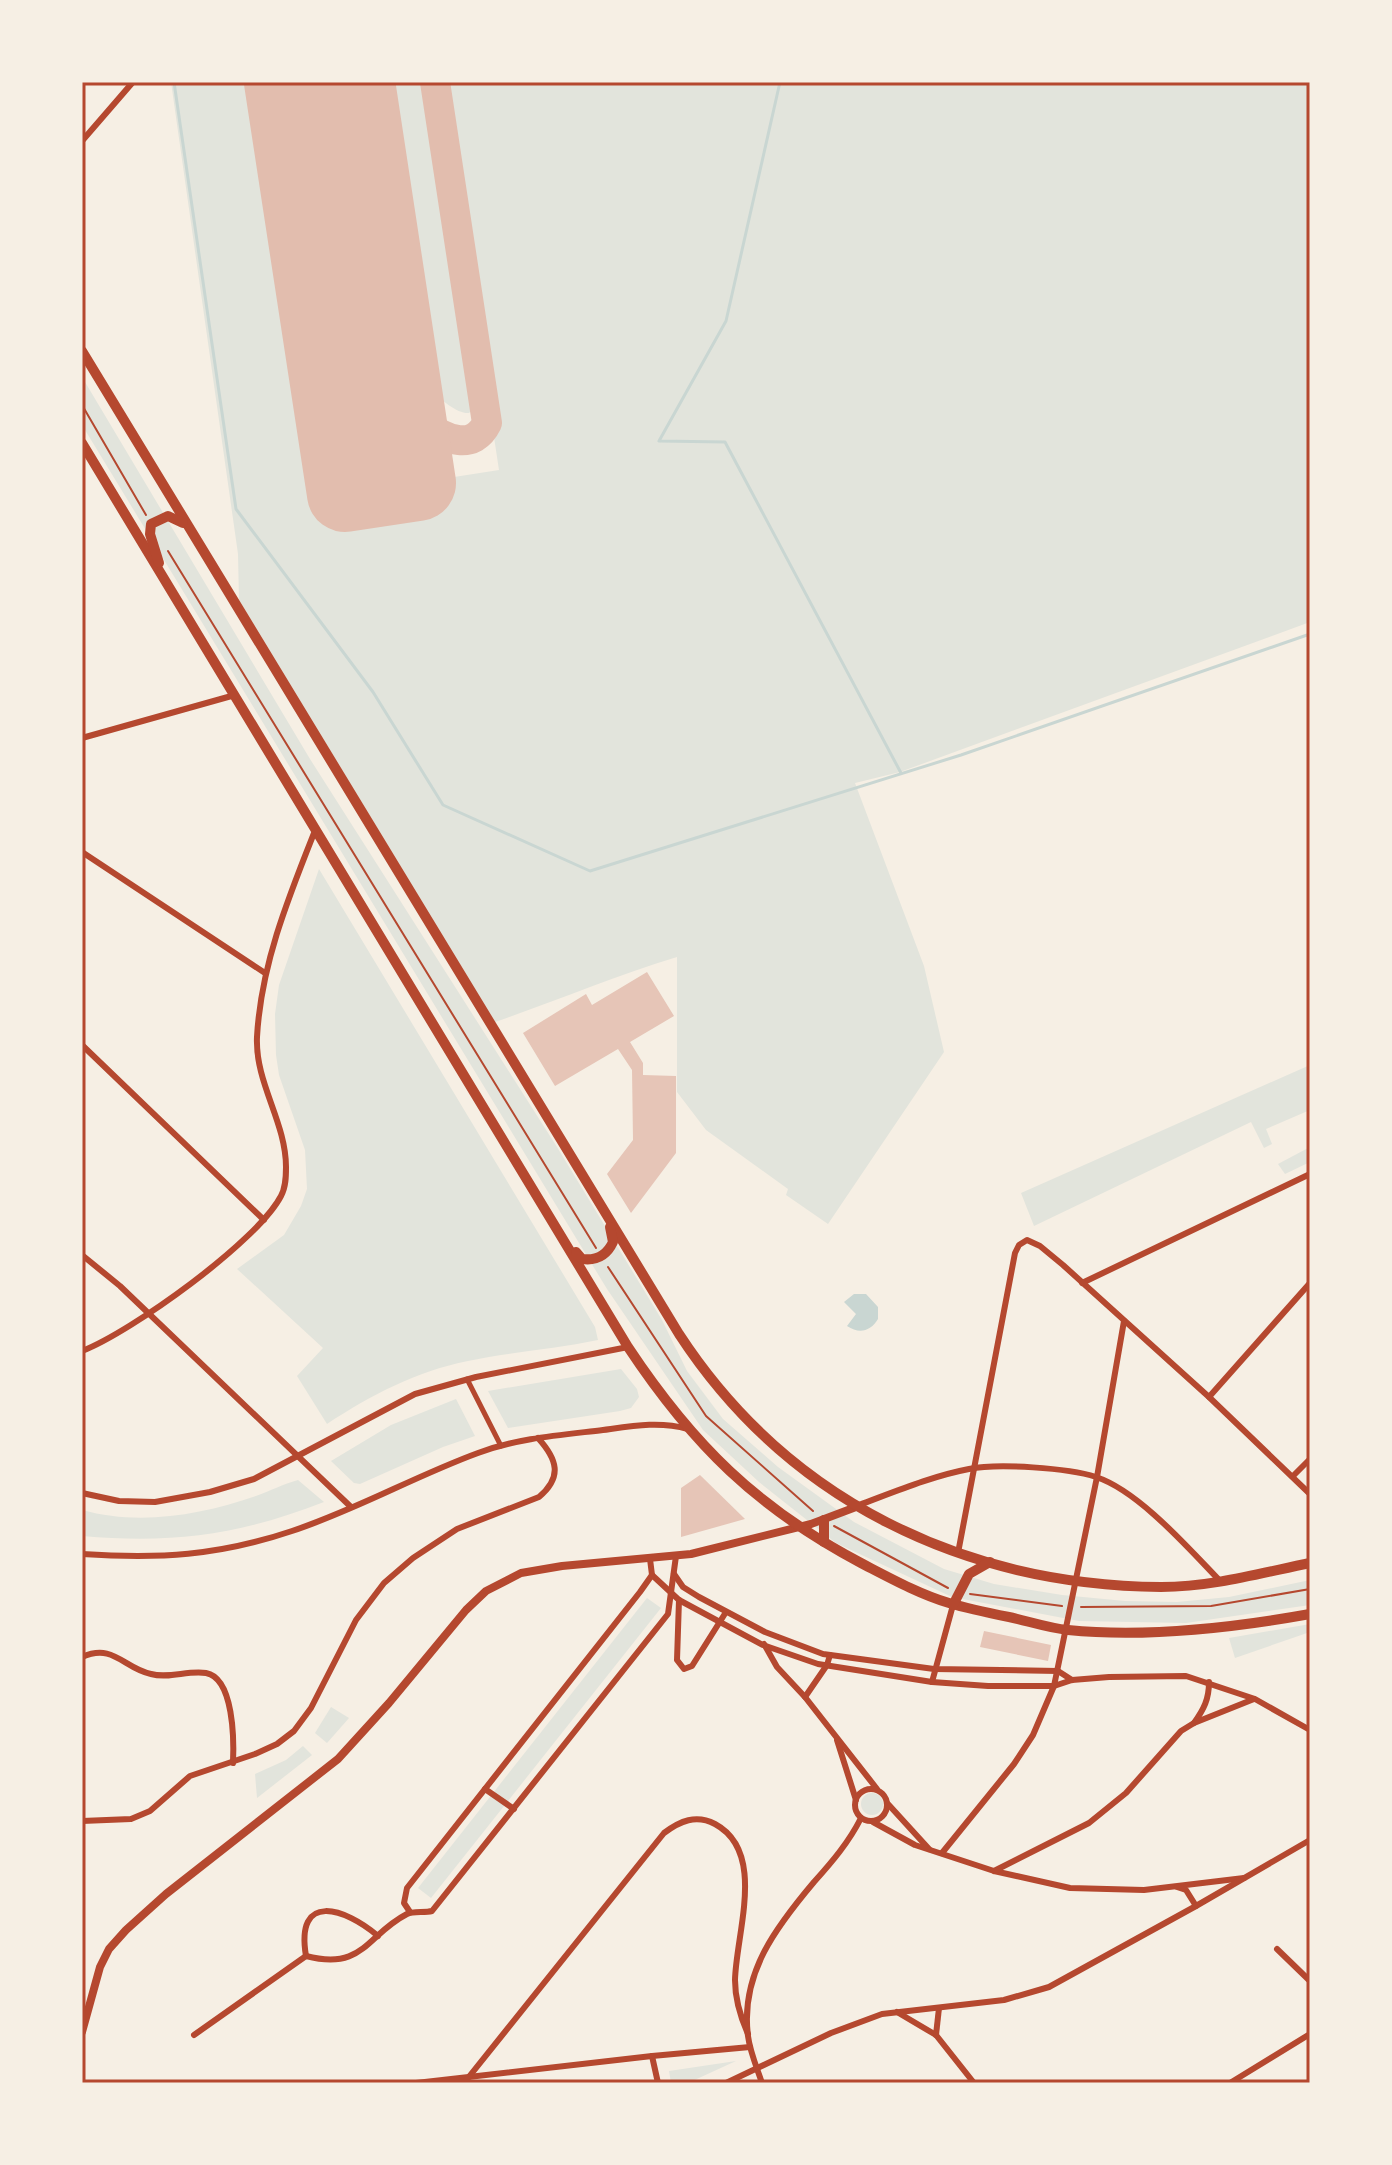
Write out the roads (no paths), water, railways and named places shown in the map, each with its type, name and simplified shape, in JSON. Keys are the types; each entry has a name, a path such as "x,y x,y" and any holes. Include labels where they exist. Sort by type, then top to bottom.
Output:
{"main road":[{"path":"82,351 609,1221 716,1388 780,1449 856,1507 894,1527 958,1553 1075,1582 1163,1587 1221,1582 1310,1563"},
{"path":"82,443 628,1347 664,1398 721,1465 798,1528 891,1579 953,1605 1067,1630 1150,1632 1310,1614"},
{"path":"166,584 152,543 151,524 164,516 174,517 180,520 201,547"},
{"path":"567,1247 582,1259 601,1257 613,1242 609,1221"},
{"path":"824,1520 824,1542"},
{"path":"953,1605 973,1570 990,1562"}],"street":[{"path":"82,141 133,82"},
{"path":"82,738 235,695"},
{"path":"82,1351 99,1345 202,1274 264,1220 282,1195 286,1153 263,1085 258,1059 259,1012 265,973 316,828"},
{"path":"82,852 265,973"},
{"path":"83,1049 264,1220"},
{"path":"1082,1283 1310,1174"},
{"path":"958,1553 1015,1253 1022,1242 1033,1241 1082,1283 1209,1397 1310,1494"},
{"path":"82,1255 148,1313 351,1507"},
{"path":"1209,1397 1310,1283"},
{"path":"942,1853 1014,1764 1033,1735 1054,1686 1097,1477 1124,1321"},
{"path":"82,1493 119,1501 155,1502 210,1492 254,1479 415,1394 467,1379 628,1347"},
{"path":"467,1379 501,1446"},
{"path":"82,1554 142,1558 194,1555 247,1545 292,1531 501,1446 538,1438 654,1424 692,1431"},
{"path":"82,1821 131,1819 150,1811 190,1776 233,1763 277,1744 294,1731 311,1708 356,1620 384,1583 413,1558 457,1529 539,1497 547,1490 553,1481 553,1461 538,1438"},
{"path":"1293,1476 1310,1459"},
{"path":"82,2032 100,1967 109,1949 126,1930 166,1894 338,1759 466,1610 486,1591 521,1573 544,1568 676,1556 798,1528 973,1468 1036,1468 1097,1477 1146,1508 1221,1582"},
{"path":"306,1956 320,1960 351,1956 365,1950 410,1912 432,1911 668,1614 676,1556"},
{"path":"650,1559 652,1575 679,1600 763,1645 827,1665 932,1682 988,1686 1054,1686 1072,1680 1145,1675 1186,1676 1255,1699 1310,1730"},
{"path":"674,1574 687,1590 726,1612 765,1632 830,1655 934,1669 1058,1671 1072,1680"},
{"path":"410,1912 404,1903 407,1888 652,1575"},
{"path":"679,1600 677,1660 684,1669 692,1666 726,1612"},
{"path":"932,1682 953,1605"},
{"path":"765,1632 763,1645 777,1667 882,1792 888,1804 929,1849"},
{"path":"82,1657 102,1652 112,1654 151,1675 205,1673 217,1678 230,1711 233,1763"},
{"path":"805,1697 827,1665 830,1655"},
{"path":"1194,1723 1209,1696 1209,1682"},
{"path":"994,1871 1089,1823 1126,1793 1181,1731 1255,1699"},
{"path":"836,1736 861,1818 929,1849 994,1871 1070,1888 1144,1890 1245,1878"},
{"path":"485,1789 514,1809"},
{"path":"856,1800 864,1790 877,1789"},
{"path":"873,1822 884,1816 888,1804"},
{"path":"748,2034 751,1982 763,1951 781,1923 845,1845 861,1818"},
{"path":"466,2080 664,1833 689,1819 705,1820 721,1828 736,1845 742,1858 746,1891 739,1936 736,1992 762,2083"},
{"path":"726,2083 859,2021 897,2012 1004,2000 1049,1987 1310,1840"},
{"path":"1173,1886 1186,1890 1196,1906"},
{"path":"306,1956 305,1928 317,1912 329,1910 351,1916 378,1936"},
{"path":"1277,1949 1310,1981"},
{"path":"194,2035 306,1956"},
{"path":"936,2035 939,2008"},
{"path":"897,2012 936,2035 974,2083"},
{"path":"1230,2083 1310,2034"},
{"path":"416,2083 750,2047"},
{"path":"652,2056 658,2083"}],"waterway":[{"path":"174,82 236,509 373,692 443,805 590,871 961,755 1310,634"},
{"path":"780,82 726,321 659,441 725,442 901,773"}]}
